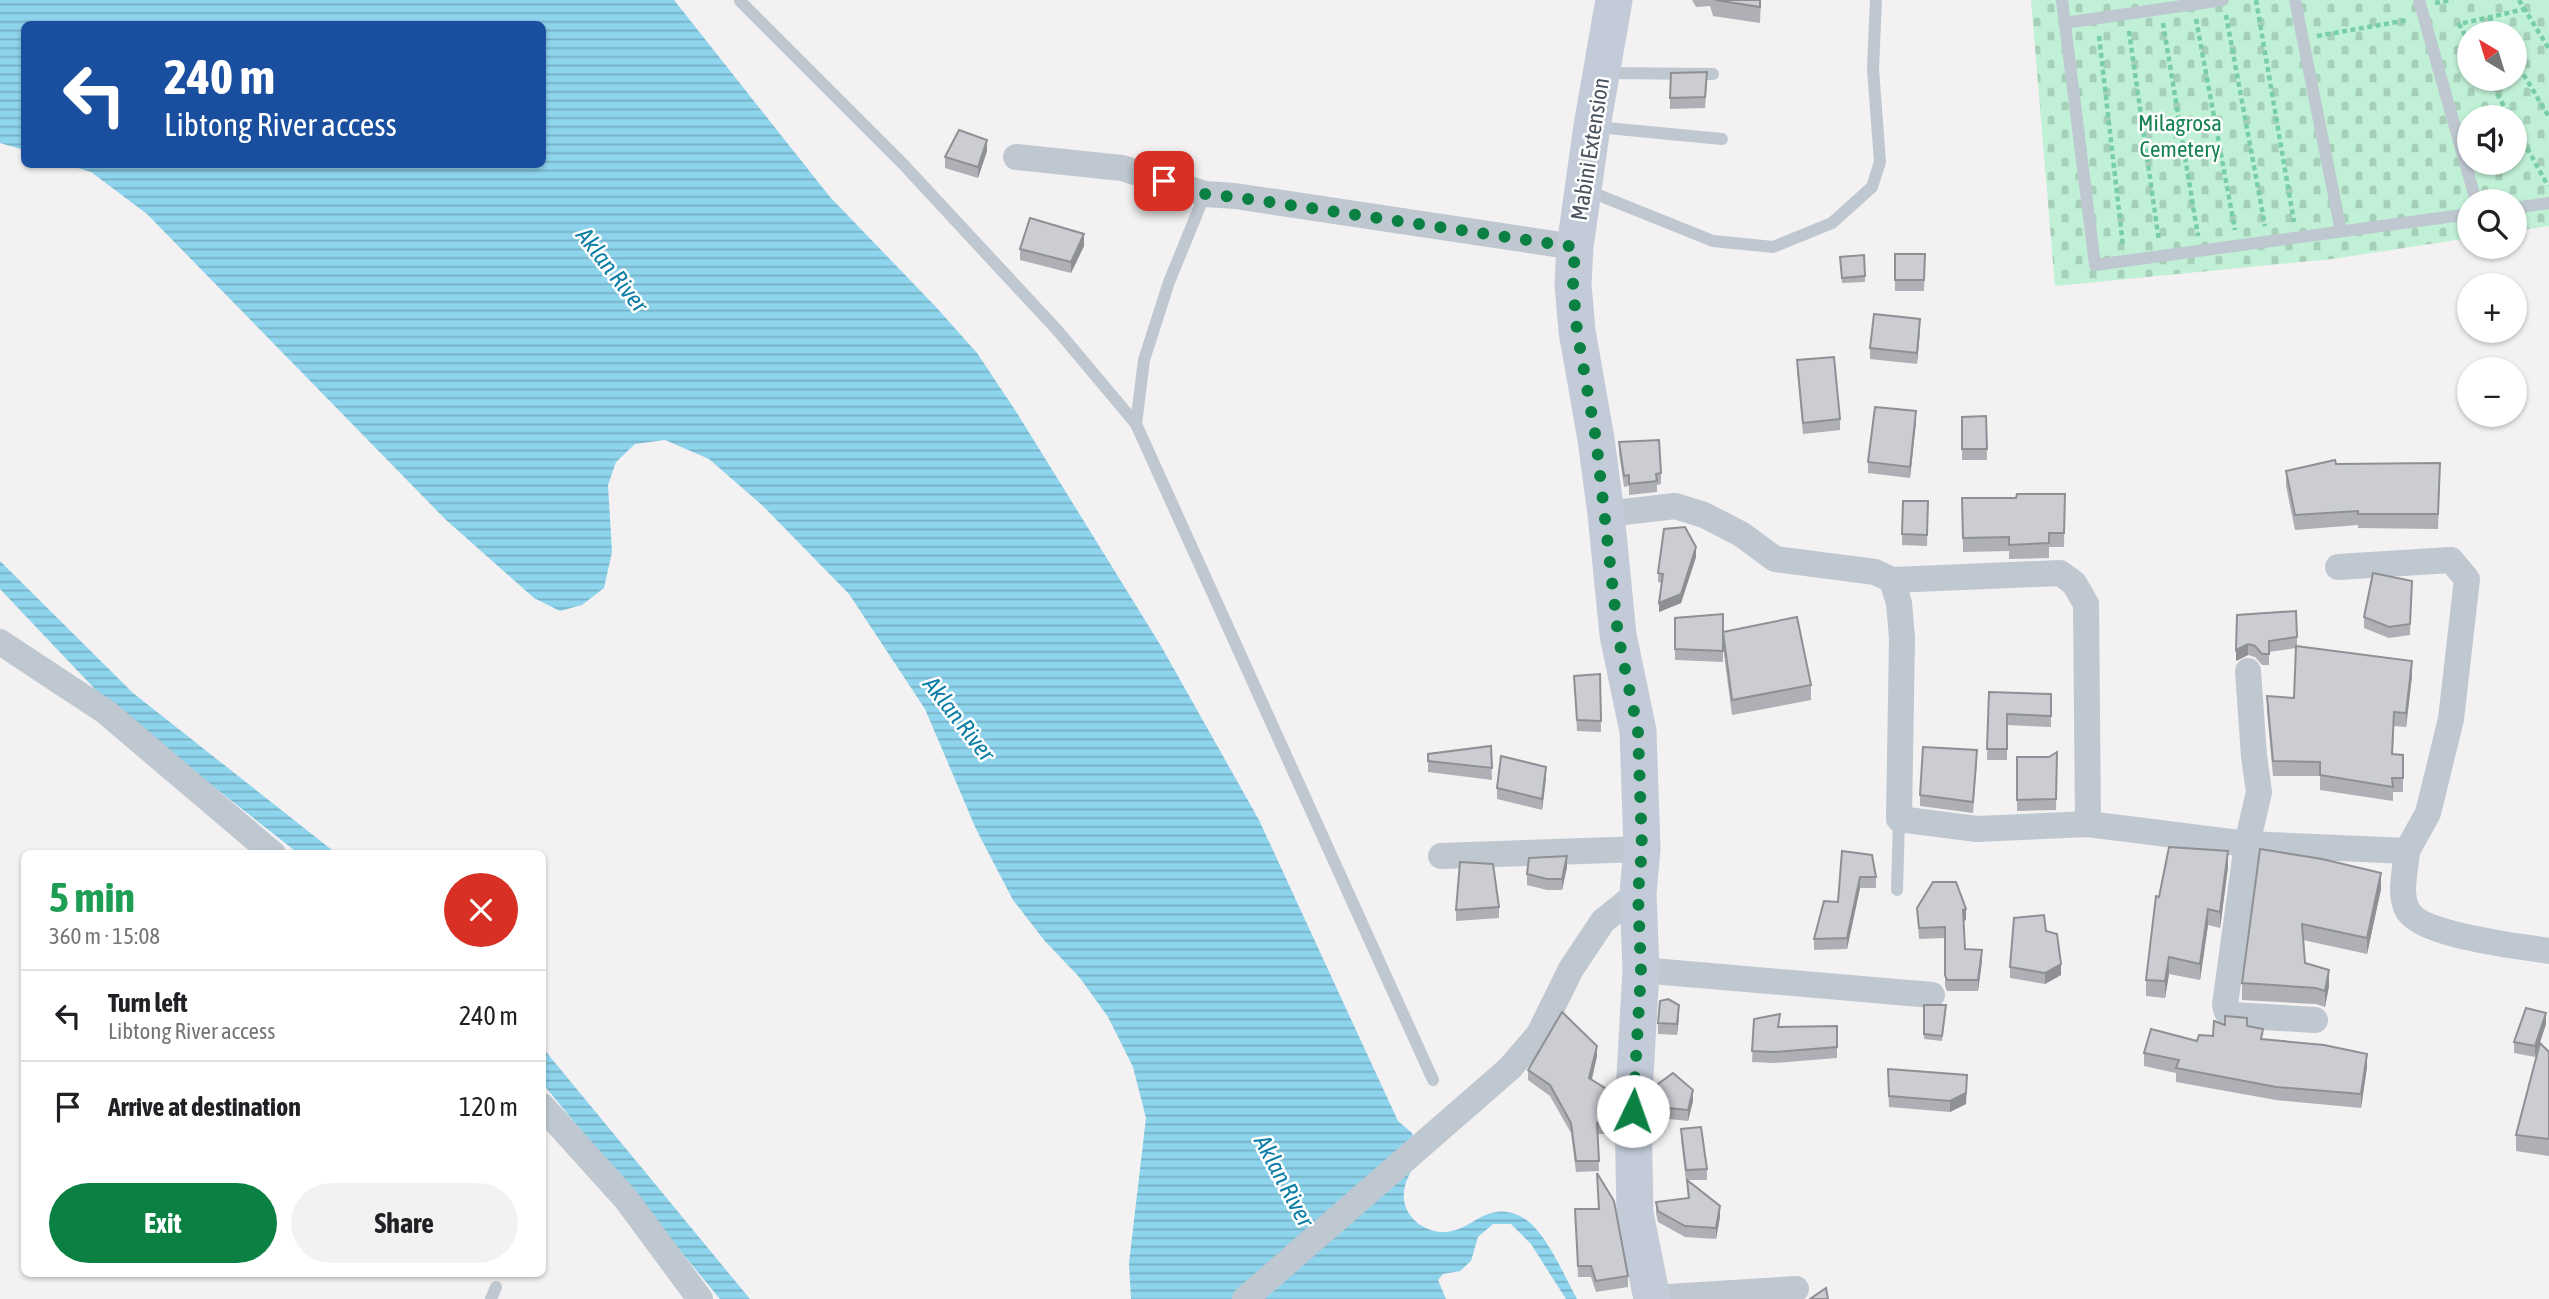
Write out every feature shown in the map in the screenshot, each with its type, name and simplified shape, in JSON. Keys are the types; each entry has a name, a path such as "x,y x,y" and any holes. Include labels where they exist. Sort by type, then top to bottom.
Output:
{"street":[{"name":"Mabini Extension","path":"1614,0 1583,188 1573,285 1577,331 1606,514 1618,635 1638,731 1642,849 1638,893 1641,971 1633,1111 1635,1213 1652,1298"},
{"path":"1016,157 1122,168 1205,194 1575,247"},
{"path":"1606,514 1675,506 1704,515 1741,534 1775,559 1875,572 1892,580 2060,573 2074,583 2086,604 2088,824"},
{"path":"2338,567 2451,560 2467,579 2451,719 2428,813 2407,851 2403,896 2408,912 2423,924 2460,936 2549,951"},
{"path":"1892,580 1899,603 1902,638 1899,819 1978,829 2088,824 2247,844 2407,851"},
{"path":"0,642 106,712 268,850"},
{"path":"2248,671 2259,792 2247,844 2225,1005 2227,1012 2232,1015 2315,1020"},
{"path":"1441,856 1642,849"},
{"path":"1245,1299 1510,1068 1539,1034 1571,969 1602,922 1638,893"},
{"path":"1641,971 1933,995"},
{"path":"546,1110 626,1199 700,1299"},
{"path":"1652,1298 1796,1289"}],"lane":[{"path":"1583,188 1713,241 1773,247 1832,223 1872,187 1880,162 1873,69 1876,0"},
{"path":"2062,0 2095,265 2457,216"},
{"path":"2064,23 2192,2 2223,0"},
{"path":"2294,0 2341,231"},
{"path":"2419,0 2473,189"},
{"path":"740,1 921,184 1058,331 1136,424 1433,1080"},
{"path":"1601,73 1713,74"},
{"path":"1592,126 1722,139"},
{"path":"1136,424 1144,359 1169,282 1205,194"},
{"path":"2527,206 2549,203"},
{"path":"1897,890 1899,819"}],"path":[{"path":"2256,0 2297,237"},
{"path":"2519,0 2549,49"},
{"path":"2192,2 2238,245"},
{"path":"2161,9 2200,250"},
{"path":"2472,21 2525,9"},
{"path":"2226,13 2268,241"},
{"path":"2126,14 2162,256"},
{"path":"2489,17 2492,21"},
{"path":"2097,18 2125,261"},
{"path":"2302,39 2424,18"},
{"path":"2527,80 2549,117"},
{"path":"2527,147 2549,188"}],"green space":[{"name":"Milagrosa Cemetery","path":"2031,0 2549,0 2549,226 2527,229 2527,189 2457,189 2457,240 2332,259 2055,286"}],"water":[{"name":"Aklan River","path":"0,0 674,0 830,197 977,353 1161,646 1259,820 1398,1121 1412,1133 1418,1157 1405,1186 1408,1212 1419,1224 1444,1232 1454,1231 1497,1212 1520,1216 1529,1222 1545,1241 1577,1299 1566,1299 1531,1244 1511,1224 1493,1224 1478,1237 1471,1261 1460,1271 1443,1274 1438,1280 1446,1299 1131,1299 1129,1263 1146,1118 1133,1067 1108,1017 1080,978 1044,940 1013,900 976,829 925,709 849,594 763,506 709,459 665,440 635,444 616,462 608,485 612,552 604,588 582,605 560,611 534,598 445,519 147,214 91,172 78,168 546,168 546,21 21,21 21,149 0,143"},
{"path":"0,561 133,693 332,850 294,850 110,705 0,589"},
{"path":"546,1052 750,1299 720,1299 546,1088"}],"building":[{"path":"1715,0 1760,0 1760,7"},
{"path":"1707,72 1705,97 1670,98 1671,73"},
{"path":"959,130 987,140 978,167 945,157"},
{"path":"1030,218 1084,234 1071,262 1020,249"},
{"path":"1895,254 1925,254 1924,280 1895,280"},
{"path":"1864,255 1865,276 1842,278 1840,257"},
{"path":"1874,314 1920,319 1917,353 1870,348"},
{"path":"1834,357 1840,419 1803,423 1797,360"},
{"path":"1875,407 1916,411 1910,467 1868,462"},
{"path":"1986,416 1987,449 1962,449 1962,417"},
{"path":"1659,440 1661,473 1656,474 1657,481 1629,484 1629,475 1624,476 1619,442"},
{"path":"2335,460 2336,464 2440,463 2438,514 2358,514 2358,511 2295,515 2286,471"},
{"path":"2017,494 2065,494 2064,533 2049,533 2049,543 2009,545 2009,537 1963,538 1962,498 2016,498"},
{"path":"1903,501 1928,501 1927,535 1902,534"},
{"path":"1685,527 1696,547 1681,594 1659,603 1663,574 1658,573 1664,529"},
{"path":"2373,573 2412,581 2410,624 2389,627 2364,617"},
{"path":"2296,611 2297,637 2269,641 2269,654 2262,654 2255,646 2248,644 2236,650 2237,615"},
{"path":"1723,614 1723,651 1675,649 1675,618"},
{"path":"1797,617 1811,685 1732,700 1723,632"},
{"path":"2296,646 2412,661 2406,713 2394,712 2392,754 2403,755 2403,778 2392,778 2393,787 2320,775 2320,762 2273,761 2267,696 2294,698"},
{"path":"1600,674 1601,721 1577,720 1574,676"},
{"path":"1989,692 2051,694 2051,716 2007,714 2007,749 1987,749"},
{"path":"1491,746 1492,768 1428,761 1428,754"},
{"path":"1923,747 1977,750 1973,802 1920,795"},
{"path":"2057,752 2056,799 2017,800 2017,757 2049,757"},
{"path":"1501,756 1546,767 1542,799 1497,788"},
{"path":"2169,847 2228,851 2220,912 2208,909 2200,964 2169,957 2165,981 2146,980 2156,896 2159,897"},
{"path":"2260,849 2322,859 2381,873 2367,938 2302,924 2305,963 2329,970 2325,991 2316,988 2242,983"},
{"path":"1842,851 1872,855 1876,877 1860,877 1847,938 1814,939 1824,901 1838,902"},
{"path":"1567,856 1562,879 1547,879 1527,874 1529,858"},
{"path":"1460,862 1493,864 1499,907 1456,910"},
{"path":"1933,882 1956,882 1966,909 1963,910 1965,949 1982,950 1978,980 1947,980 1945,927 1919,928 1917,908"},
{"path":"2044,915 2046,931 2057,934 2061,964 2045,973 2010,967 2014,918"},
{"path":"1668,999 1679,1005 1677,1024 1658,1023 1660,1001"},
{"path":"1924,1005 1946,1005 1942,1036 1924,1034"},
{"path":"2526,1008 2546,1013 2535,1046 2514,1042"},
{"path":"1562,1012 1597,1046 1589,1078 1605,1088 1608,1124 1597,1123 1599,1161 1576,1161 1571,1123 1550,1085 1528,1070"},
{"path":"1780,1014 1778,1027 1837,1026 1837,1047 1752,1051 1754,1019"},
{"path":"2225,1016 2247,1018 2247,1026 2263,1029 2261,1039 2324,1045 2367,1054 2361,1094 2276,1087 2176,1068 2179,1060 2144,1053 2151,1029 2197,1041 2199,1035 2213,1036 2214,1021 2225,1025"},
{"path":"2540,1043 2549,1052 2549,1139 2516,1135"},
{"path":"1888,1069 1967,1075 1966,1093 1950,1101 1889,1096"},
{"path":"1673,1073 1693,1090 1688,1110 1659,1107 1658,1084"},
{"path":"1701,1127 1707,1169 1686,1170 1681,1129"},
{"path":"1597,1173 1614,1201 1628,1276 1596,1281 1591,1266 1578,1266 1575,1209 1599,1209"},
{"path":"1687,1180 1720,1206 1716,1228 1685,1226 1658,1211 1656,1202 1689,1198"},
{"path":"1826,1288 1828,1299 1810,1299"}],"route":[{"path":"1164,181 1205,194 1575,247 1573,285 1577,331 1596,439 1618,635 1638,731 1642,849 1638,893 1641,971 1633,1111"}]}
